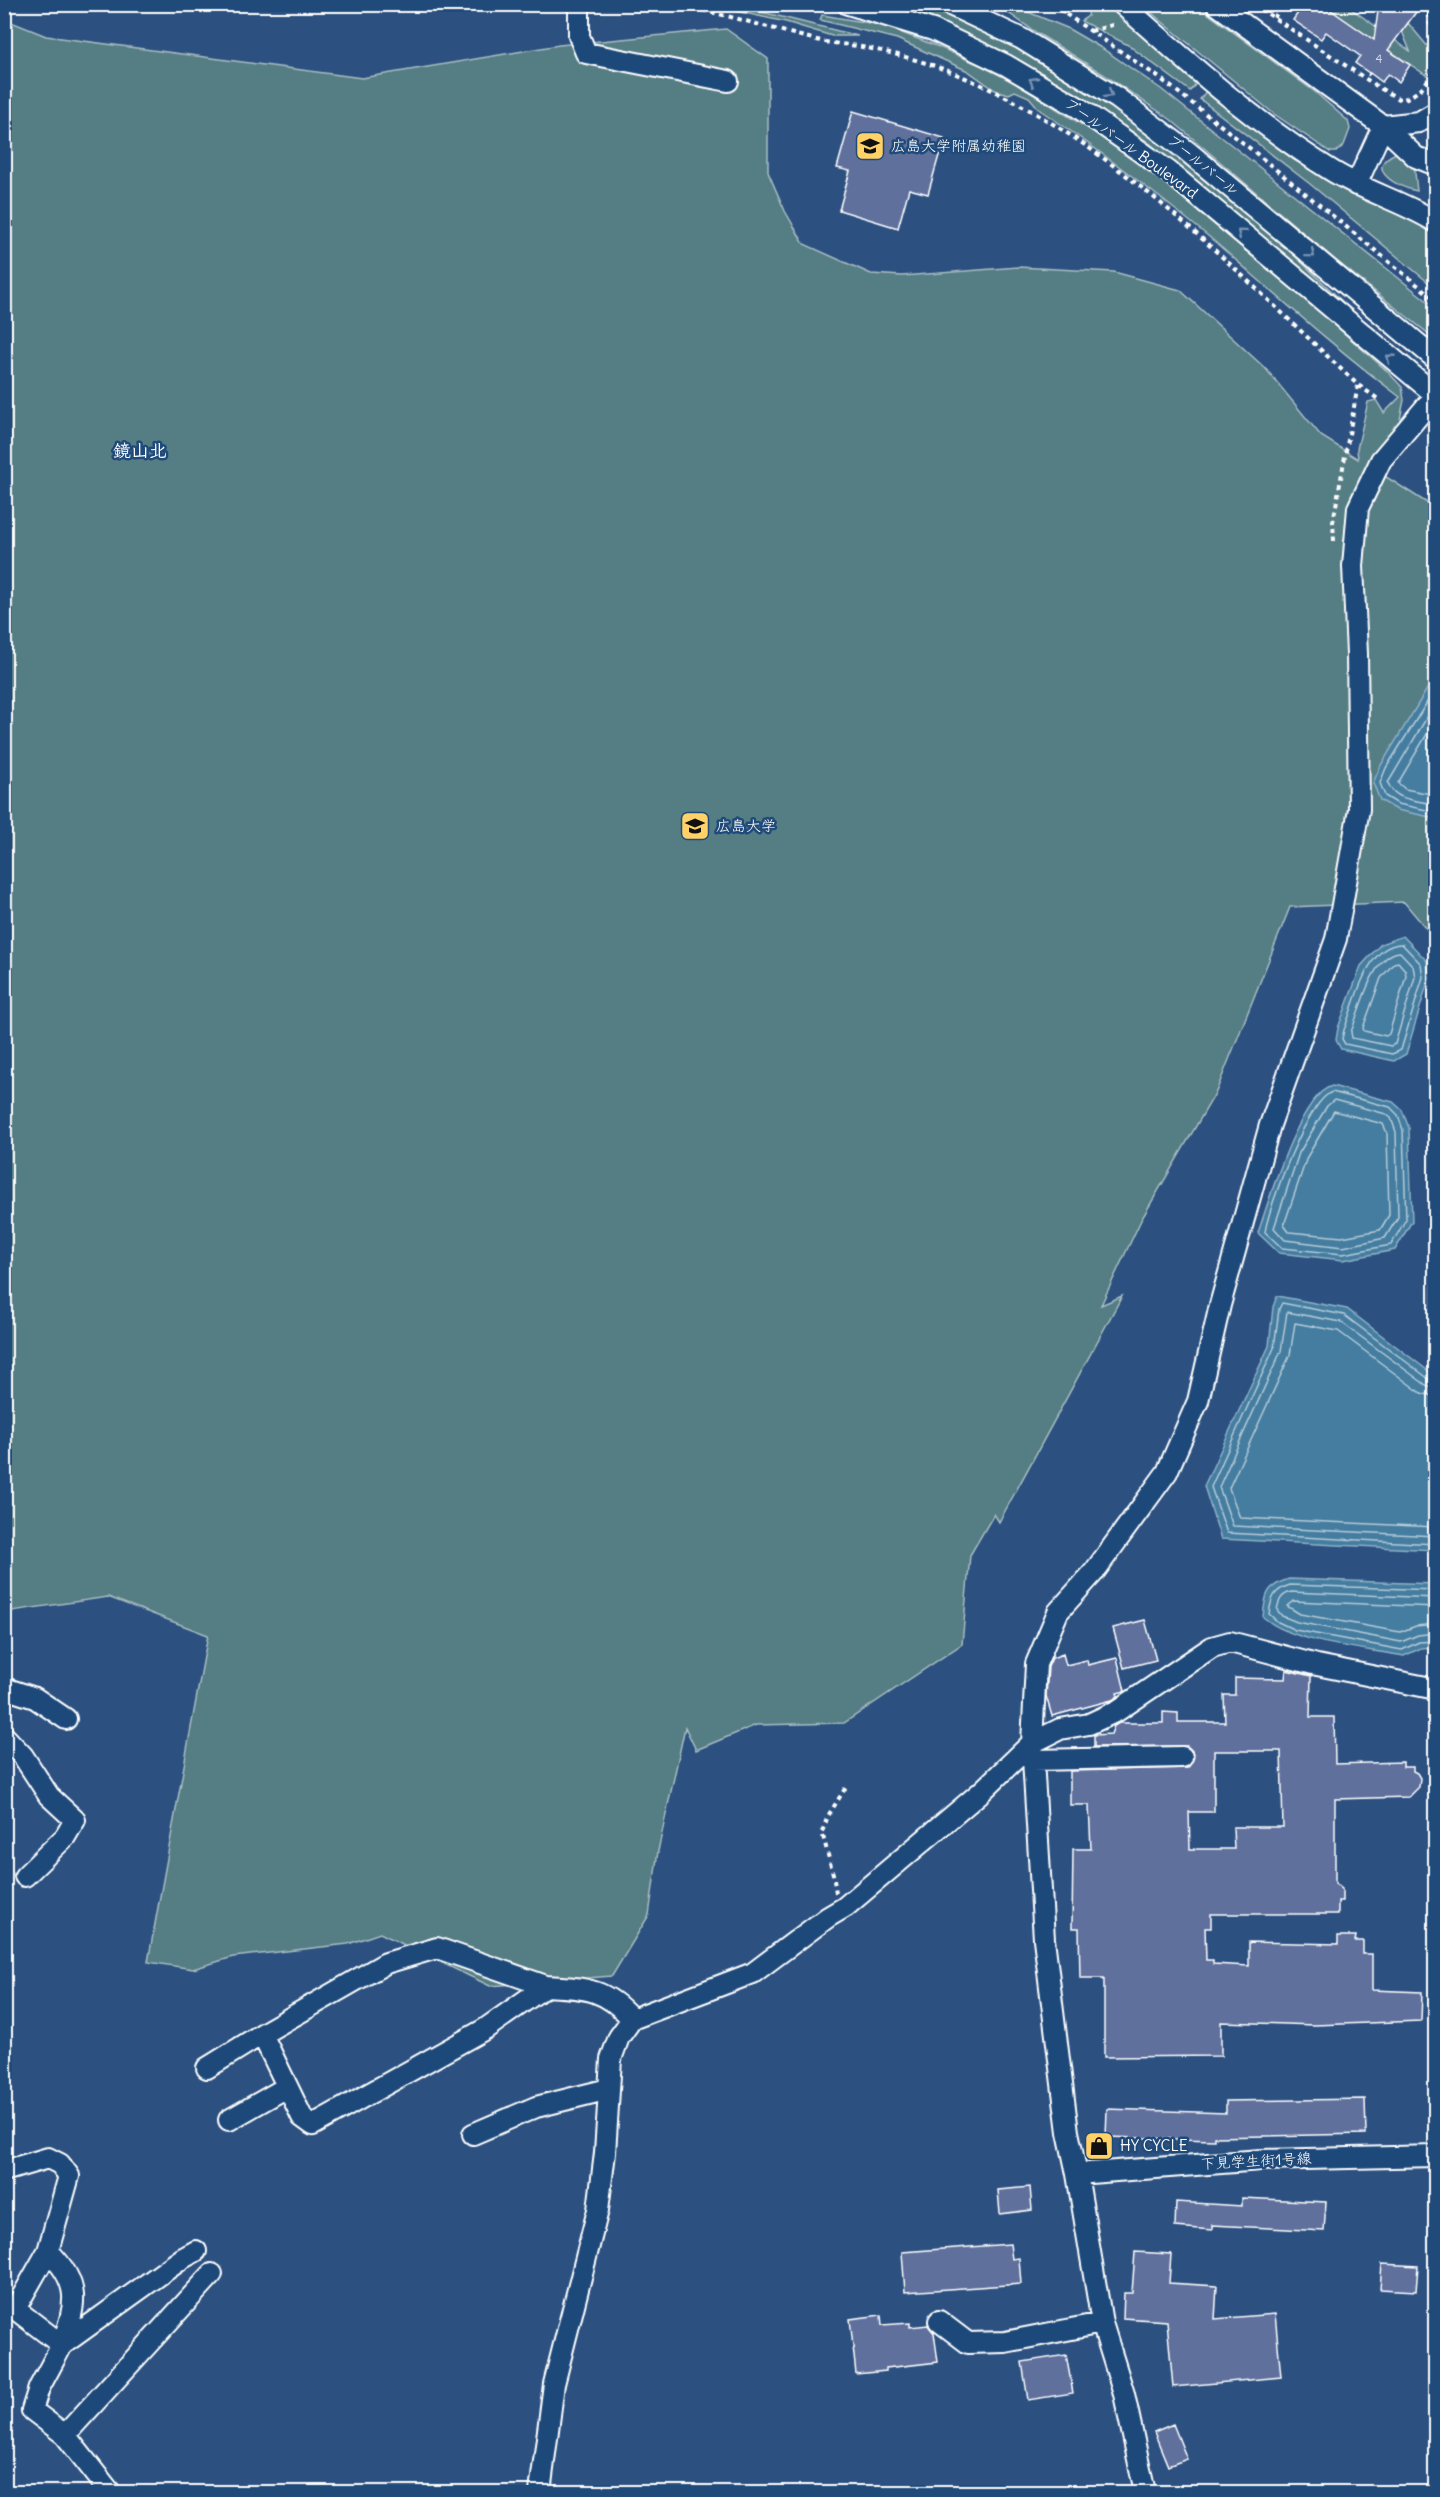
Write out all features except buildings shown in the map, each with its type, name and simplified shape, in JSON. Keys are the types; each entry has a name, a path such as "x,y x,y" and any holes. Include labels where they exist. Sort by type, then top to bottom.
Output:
{"street":[{"path":"579,4 579,36 586,53 728,81"},
{"name":"ブールバール Boulevard","path":"848,4 933,30 1006,65 1079,108 1167,171 1435,395"},
{"name":"ブールバール","path":"948,4 1022,39 1117,99 1187,151 1436,359"},
{"path":"1122,4 1257,120 1356,186 1415,209 1436,222"},
{"path":"1216,4 1383,126 1416,157 1436,165"},
{"path":"1383,126 1427,117 1416,157"},
{"path":"1356,186 1383,126"},
{"path":"1145,2493 1124,2394 1102,2323 1068,2132 1044,1939 1033,1752 1036,1664 1058,1612 1094,1572 1167,1472 1198,1401 1220,1305 1270,1125 1336,939 1359,809 1357,654 1353,566 1358,508 1381,460 1435,395"},
{"path":"540,2493 554,2384 598,2210 605,2153 611,2059 619,2037 632,2019 753,1973 838,1911 1060,1729 1089,1724 1117,1711 1212,1647 1230,1642 1317,1665 1436,1689"},
{"path":"4,1688 35,1698 66,1719"},
{"path":"4,1736 23,1756 49,1796 75,1820 65,1837 25,1876"},
{"path":"1033,1752 1182,1757"},
{"path":"207,2068 386,1963 437,1948 546,1986 587,1988 618,2003 632,2019"},
{"path":"262,2034 302,2117 313,2125 484,2029 546,1986"},
{"path":"229,2120 287,2087"},
{"path":"473,2134 537,2107 609,2089"},
{"name":"下見学生街1号線","path":"1077,2174 1261,2160 1436,2156"},
{"path":"4,2171 48,2158 60,2164 69,2176 48,2251 15,2309 62,2345"},
{"path":"48,2251 62,2264 74,2289 73,2314 62,2345 39,2388 32,2410 65,2435 110,2493"},
{"path":"62,2345 196,2251"},
{"path":"65,2435 212,2274"},
{"path":"939,2321 968,2343 1005,2342 1102,2323"}],"path":[{"path":"667,4 739,19 823,42 862,47 932,65 1023,105 1051,121 1090,149 1187,224 1358,385 1378,399"},
{"path":"1052,4 1168,85 1436,300"},
{"path":"1062,13 1066,4"},
{"path":"1253,4 1378,87 1401,99 1413,96 1424,87 1436,63"},
{"path":"1274,18 1282,4"},
{"path":"1429,4 1429,22 1436,37"},
{"path":"1353,566 1334,549 1334,522 1358,385"},
{"path":"838,1911 833,1874 822,1832 828,1816 846,1787"}],"shaded area":[{"path":"1436,1271 1435,1353 1428,1294"}],"green space":[{"path":"912,4 941,12 1035,57 1084,86 1132,118 1222,190 1308,268 1349,308 1348,311 1147,141 1035,71 960,33 887,5"},
{"path":"708,5 734,5 858,36 832,36 786,22"},
{"path":"997,5 1011,5 1067,28 1103,49 1161,89 1435,307 1435,336 1429,334 1334,259 1170,119"},
{"path":"1089,5 1108,5 1199,80 1190,91 1128,45 1081,21 1088,16"},
{"path":"1142,5 1196,5 1315,92 1348,121 1350,129 1344,145 1336,152 1330,152 1274,114"},
{"path":"1322,5 1346,5 1410,51 1402,31 1408,23 1429,48 1429,65 1426,75"},
{"name":"広島大学","path":"822,15 881,25 939,47 1019,85 1092,131 1168,186 1330,321 1402,387 1404,400 1398,429 1372,468 1435,508 1435,939 1404,902 1290,907 1216,1092 1141,1220 1101,1305 1122,1296 999,1522 994,1514 970,1555 962,1644 844,1723 756,1725 696,1750 685,1727 658,1851 649,1915 612,1976 490,1986 380,1933 348,1944 233,1957 193,1969 148,1962 208,1635 108,1597 5,1612 4,19 46,36 362,78 559,45 726,29 768,59 768,172 785,211 804,244 871,274 902,276 1018,267 1114,272 1180,290 1266,369 1321,436 1358,459 1357,449 1368,402 1376,400 1384,413 1400,397 1326,338 1208,236 1126,171 1040,110 1029,97 1015,91 1009,94 995,90 968,71 897,39 820,20"},
{"path":"1207,90 1294,160 1336,183 1435,230 1435,288 1310,184 1200,99"},
{"path":"1396,153 1404,153 1414,164 1417,191 1393,182 1383,171 1382,165 1386,159"}],"water":[{"path":"1435,676 1436,818 1397,810 1380,800 1373,783 1381,765"},
{"path":"1403,936 1427,961 1429,978 1406,1054 1394,1061 1341,1049 1336,1040 1338,1028 1361,966 1381,944"},
{"path":"1332,1086 1393,1102 1402,1110 1409,1128 1412,1221 1395,1250 1343,1260 1279,1253 1258,1233 1277,1175 1297,1128 1320,1093"},
{"path":"1277,1296 1347,1309 1435,1376 1435,1550 1221,1539 1204,1486 1269,1346 1273,1307"},
{"path":"1289,1579 1435,1584 1435,1647 1421,1648 1404,1656 1330,1644 1276,1626 1263,1617 1266,1597 1271,1588"}],"place":[{"name":"広島大学附属幼稚園","path":"870,146"},
{"name":"広島大学","path":"695,826"},
{"name":"HY CYCLE","path":"1099,2146"}],"district":[{"name":"鏡山北","path":"140,451"}]}
